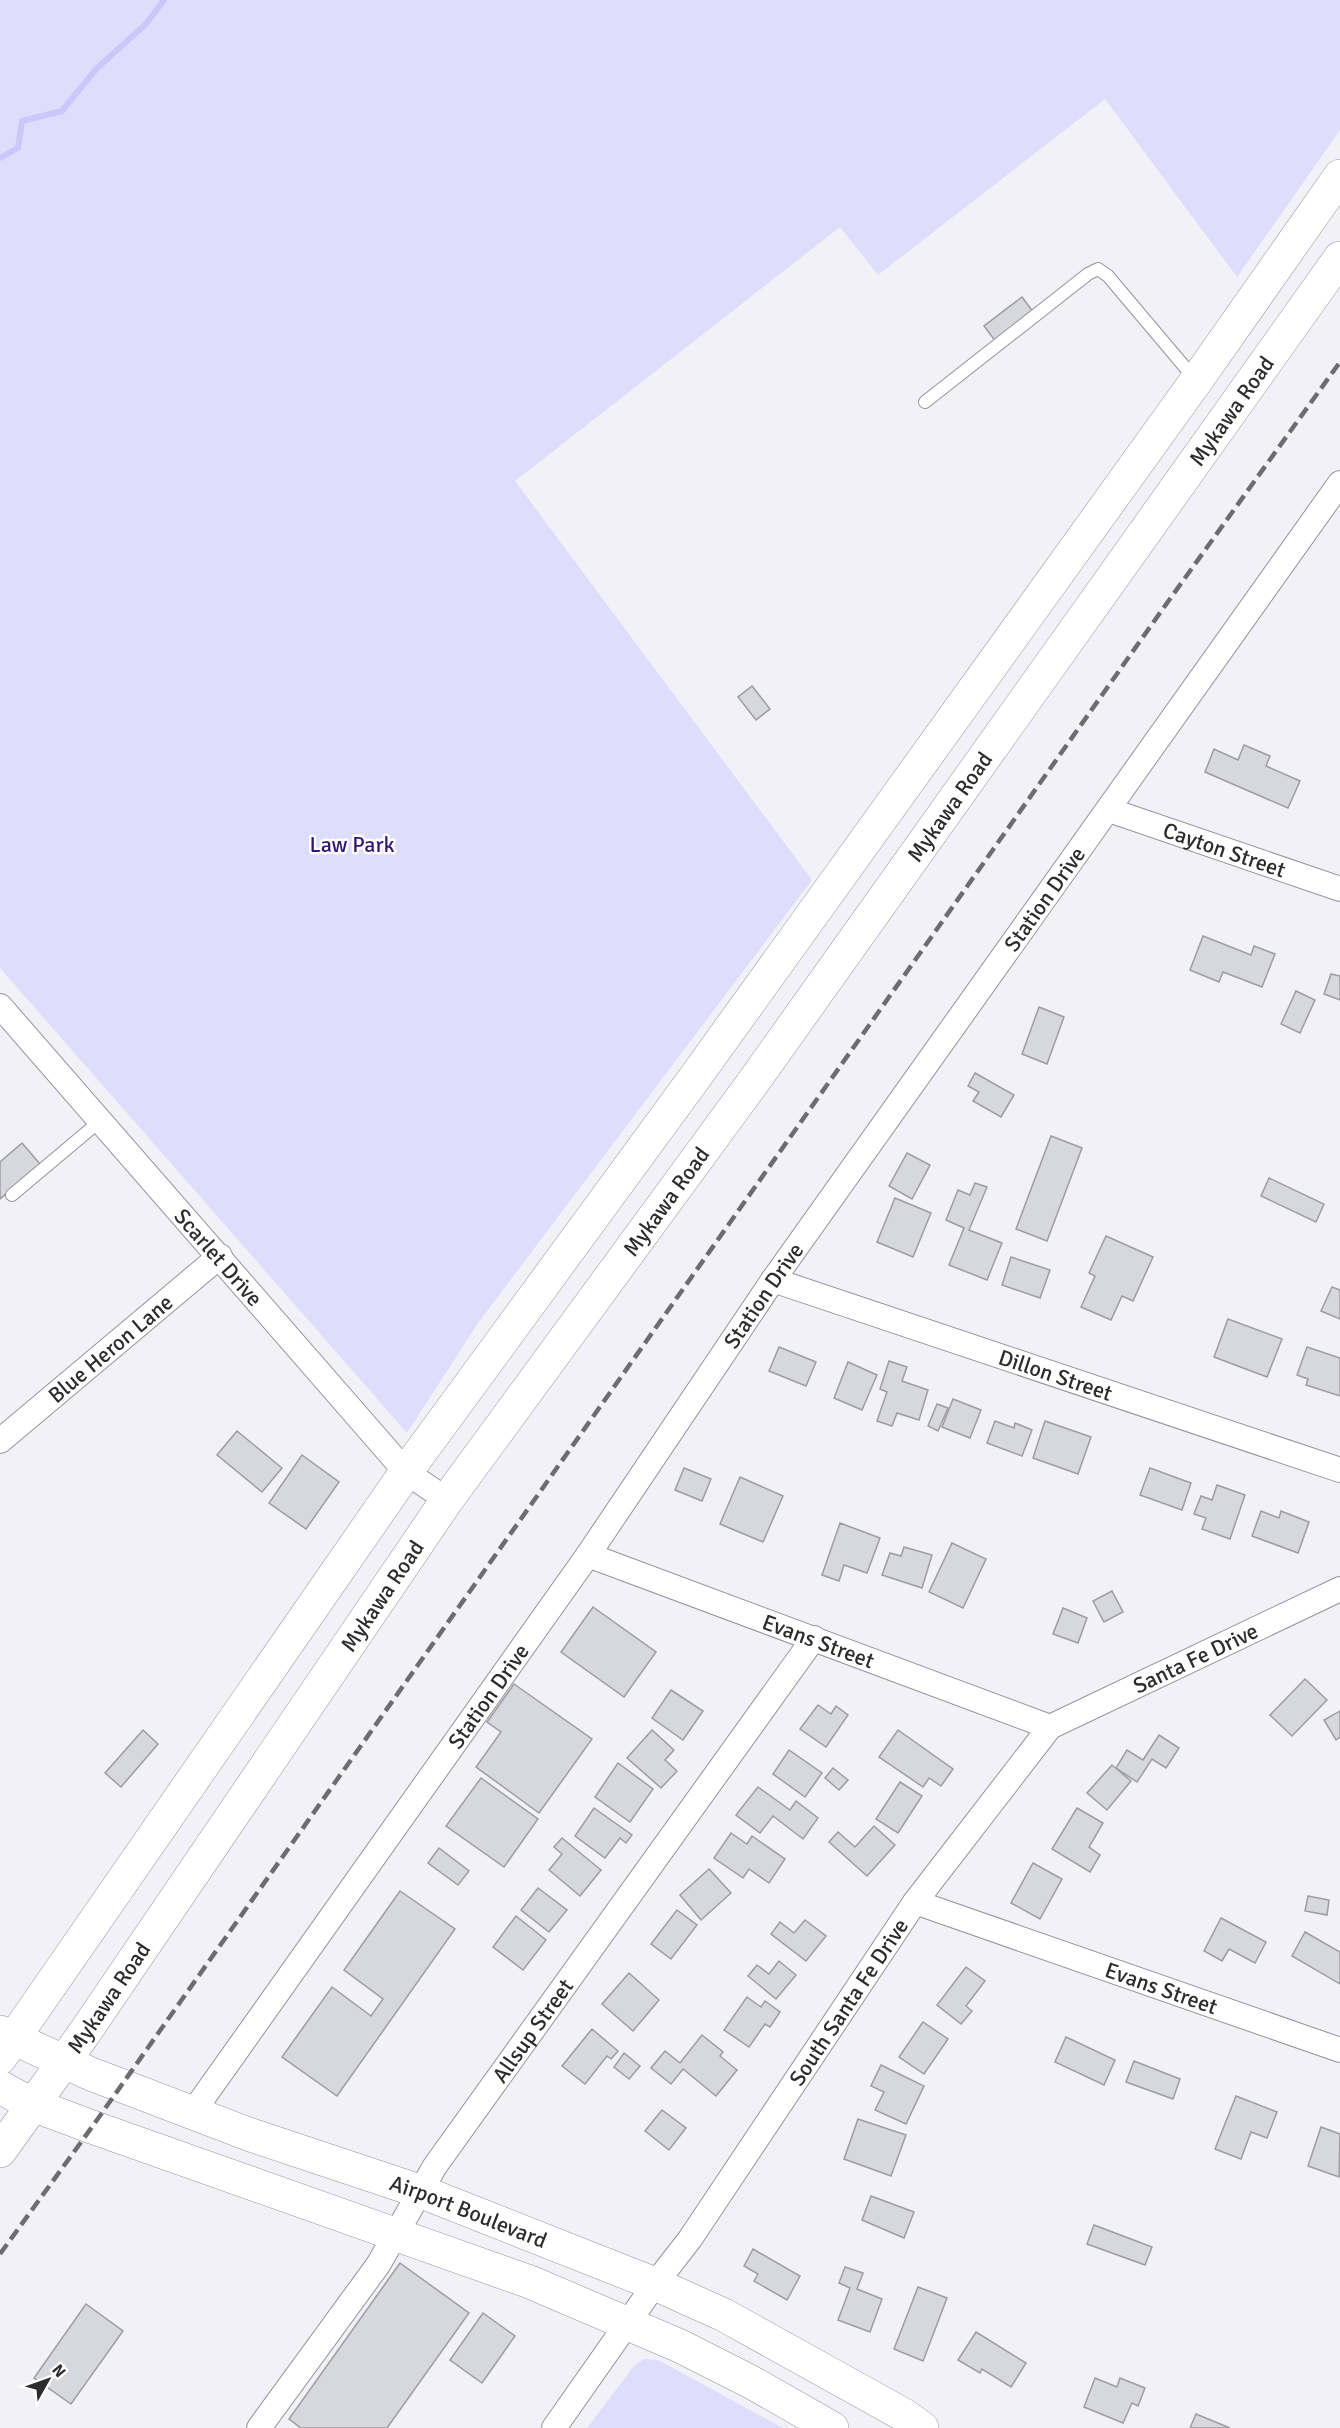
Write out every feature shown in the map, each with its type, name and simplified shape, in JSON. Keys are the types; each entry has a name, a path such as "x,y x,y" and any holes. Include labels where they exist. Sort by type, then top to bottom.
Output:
{"main road":[{"name":"Mykawa Road","path":"5,2043 406,1472 625,1175 1196,381 1340,176"},
{"name":"Mykawa Road","path":"0,2151 64,2063 447,1500 754,1081 1340,258"},
{"path":"1280,262 1318,290"},
{"path":"1051,583 1087,613"},
{"path":"625,1175 665,1202"},
{"name":"Airport Boulevard","path":"5,2043 64,2063 251,2135 422,2192 655,2284 724,2315 904,2415 922,2428"},
{"name":"Airport Boulevard","path":"0,2087 33,2105 530,2282 680,2346 751,2382 832,2428"}],"street":[{"name":"Station Drive","path":"193,2112 588,1555 773,1280 1340,483"},
{"name":"Cayton Street","path":"1108,810 1340,889"},
{"name":"Scarlet Drive","path":"0,1006 406,1472 447,1500"},
{"name":"Blue Heron Lane","path":"0,1441 220,1256"},
{"name":"Dillon Street","path":"773,1280 1340,1470"},
{"name":"Evans Street","path":"588,1555 1050,1727"},
{"name":"Santa Fe Drive","path":"1050,1727 1340,1589"},
{"name":"Allsup Street","path":"259,2428 378,2265 435,2166 814,1638"},
{"name":"South Santa Fe Drive","path":"655,2284 690,2239 915,1902 1050,1727"},
{"name":"Evans Street","path":"915,1902 1340,2050"},
{"path":"554,2428 655,2284"}],"lane":[{"path":"925,402 1088,274 1098,269 1108,276 1196,381"},
{"path":"12,1195 100,1121"}],"green space":[{"name":"Law Park","path":"0,0 1340,0 1340,130 1237,277 1105,99 878,275 840,227 515,481 812,880 478,1323 407,1433 0,968"},
{"path":"644,2359 658,2360 783,2428 587,2428 634,2366"}],"building":[{"path":"1022,297 1034,313 996,342 984,326"},
{"path":"752,686 770,709 756,720 738,697"},
{"path":"1244,745 1270,756 1266,766 1300,781 1288,808 1205,772 1214,749 1238,760"},
{"path":"1203,936 1251,955 1254,946 1275,954 1262,987 1223,972 1219,982 1190,970"},
{"path":"1331,974 1340,976 1340,1000 1324,994"},
{"path":"1296,991 1315,1000 1300,1033 1281,1024"},
{"path":"1039,1007 1064,1017 1047,1064 1022,1054"},
{"path":"975,1073 1014,1095 1001,1117 973,1101 979,1092 968,1086"},
{"path":"1051,1136 1082,1148 1047,1241 1016,1229"},
{"path":"22,1143 40,1164 0,1199 0,1162"},
{"path":"907,1153 930,1165 912,1199 889,1186"},
{"path":"1269,1178 1324,1204 1316,1222 1261,1196"},
{"path":"975,1183 987,1187 969,1230 1002,1243 987,1280 949,1265 964,1228 946,1220 958,1190 970,1195"},
{"path":"895,1198 931,1213 913,1257 877,1242"},
{"path":"1106,1236 1153,1257 1133,1301 1122,1296 1111,1320 1081,1307 1095,1276 1089,1273"},
{"path":"1011,1257 1050,1270 1040,1298 1002,1285"},
{"path":"1332,1287 1340,1290 1340,1319 1321,1311"},
{"path":"1228,1319 1282,1339 1267,1377 1214,1357"},
{"path":"779,1347 816,1362 806,1386 769,1371"},
{"path":"1307,1347 1340,1358 1340,1396 1306,1385 1308,1379 1297,1375"},
{"path":"889,1361 907,1367 902,1381 928,1390 919,1420 897,1413 892,1426 877,1421 887,1392 880,1389"},
{"path":"848,1362 877,1375 862,1410 834,1398"},
{"path":"953,1399 981,1410 970,1438 942,1427"},
{"path":"937,1404 948,1408 938,1431 928,1426"},
{"path":"995,1421 1014,1428 1015,1423 1032,1430 1022,1456 987,1443"},
{"path":"1045,1421 1091,1437 1078,1474 1033,1458"},
{"path":"237,1431 282,1468 262,1492 217,1455"},
{"path":"302,1455 339,1482 306,1529 269,1503"},
{"path":"684,1468 711,1479 702,1501 675,1490"},
{"path":"1150,1468 1191,1483 1182,1510 1140,1495"},
{"path":"740,1477 783,1496 763,1542 720,1524"},
{"path":"1217,1485 1245,1495 1230,1539 1202,1529 1206,1518 1194,1514 1201,1496 1212,1500"},
{"path":"1261,1511 1279,1518 1281,1511 1309,1522 1298,1553 1252,1536"},
{"path":"840,1523 880,1538 867,1573 844,1565 839,1581 822,1575"},
{"path":"952,1543 986,1559 963,1608 929,1592"},
{"path":"904,1547 932,1555 922,1588 882,1575 890,1553 901,1556"},
{"path":"1112,1591 1123,1612 1104,1622 1093,1601"},
{"path":"593,1607 656,1652 624,1697 561,1652"},
{"path":"1063,1608 1087,1618 1078,1643 1053,1634"},
{"path":"1305,1679 1327,1700 1292,1736 1270,1715"},
{"path":"514,1684 592,1739 539,1813 476,1767 501,1732 487,1722"},
{"path":"671,1690 703,1711 683,1740 652,1718"},
{"path":"818,1705 831,1714 836,1706 848,1715 826,1747 800,1729"},
{"path":"1340,1711 1340,1737 1336,1740 1324,1720"},
{"path":"143,1730 158,1744 121,1787 105,1773"},
{"path":"652,1730 674,1750 665,1760 677,1771 661,1788 627,1758"},
{"path":"898,1730 953,1769 941,1786 929,1778 923,1787 879,1757"},
{"path":"1159,1735 1179,1748 1166,1768 1152,1759 1137,1782 1116,1768 1127,1750 1143,1760"},
{"path":"789,1750 822,1773 805,1797 773,1774"},
{"path":"618,1763 653,1789 630,1822 595,1797"},
{"path":"1112,1765 1131,1781 1107,1810 1087,1793"},
{"path":"833,1768 848,1780 839,1790 825,1778"},
{"path":"481,1778 538,1819 504,1867 446,1826"},
{"path":"900,1782 922,1796 898,1833 876,1819"},
{"path":"758,1787 790,1810 796,1801 818,1818 803,1839 773,1816 760,1833 736,1815"},
{"path":"594,1808 632,1835 626,1843 620,1838 605,1858 575,1836"},
{"path":"1077,1808 1103,1823 1089,1847 1100,1855 1090,1872 1052,1849"},
{"path":"874,1826 895,1845 867,1876 829,1842 838,1832 855,1847"},
{"path":"731,1833 747,1844 752,1836 785,1859 769,1883 749,1869 743,1878 714,1858"},
{"path":"562,1838 601,1870 580,1896 549,1870 562,1854 554,1847"},
{"path":"439,1848 469,1871 458,1885 428,1863"},
{"path":"1033,1863 1062,1879 1040,1919 1011,1903"},
{"path":"709,1869 731,1893 701,1920 680,1895"},
{"path":"538,1888 567,1910 549,1932 521,1910"},
{"path":"400,1891 455,1929 337,2096 282,2057 332,1987 371,2016 383,1999 344,1970"},
{"path":"1308,1896 1329,1900 1327,1915 1305,1911"},
{"path":"677,1910 697,1925 671,1959 651,1944"},
{"path":"516,1916 546,1940 523,1970 493,1947"},
{"path":"1221,1918 1266,1942 1255,1963 1229,1949 1222,1961 1204,1951"},
{"path":"805,1920 826,1936 806,1961 771,1934 780,1922 794,1933"},
{"path":"1305,1932 1340,1952 1340,1984 1292,1956"},
{"path":"779,1961 796,1975 776,1999 748,1976 757,1965 769,1974"},
{"path":"966,1967 985,1981 966,2006 972,2011 961,2024 937,2005"},
{"path":"629,1973 659,2000 633,2031 602,2004"},
{"path":"747,1997 761,2007 765,2001 780,2012 770,2027 765,2024 749,2047 724,2030"},
{"path":"923,2022 948,2039 924,2074 899,2057"},
{"path":"592,2029 618,2051 611,2059 607,2056 585,2084 562,2066"},
{"path":"702,2035 723,2052 720,2056 737,2070 716,2096 683,2069 671,2084 651,2068 665,2051 680,2063"},
{"path":"1066,2037 1115,2060 1104,2085 1055,2062"},
{"path":"624,2053 640,2066 629,2079 614,2067"},
{"path":"1134,2061 1180,2079 1173,2099 1126,2082"},
{"path":"881,2065 924,2086 906,2124 875,2110 884,2092 871,2086"},
{"path":"1236,2096 1277,2112 1267,2138 1251,2132 1241,2159 1215,2149"},
{"path":"662,2110 686,2128 669,2150 645,2131"},
{"path":"858,2119 906,2135 891,2176 844,2159"},
{"path":"1321,2127 1340,2134 1339,2177 1308,2166"},
{"path":"871,2196 914,2212 904,2238 862,2220"},
{"path":"1094,2225 1152,2247 1145,2265 1087,2244"},
{"path":"753,2249 800,2276 787,2300 754,2281 758,2274 744,2266"},
{"path":"400,2263 469,2313 387,2428 301,2428 289,2419"},
{"path":"845,2267 863,2273 857,2289 882,2299 870,2332 838,2320 850,2288 839,2283"},
{"path":"918,2287 947,2298 923,2361 894,2349"},
{"path":"86,2304 123,2331 71,2404 34,2378"},
{"path":"483,2313 515,2336 482,2383 450,2360"},
{"path":"976,2332 1026,2363 1011,2387 982,2369 980,2373 958,2360"},
{"path":"1095,2378 1117,2387 1120,2378 1145,2388 1138,2406 1132,2403 1123,2423 1084,2407"},
{"path":"1196,2414 1230,2428 1190,2428"}],"waterway":[{"path":"0,158 18,148 22,121 62,111 96,69 146,24 164,0"}],"railway":[{"path":"0,2254 92,2127 1162,610 1340,362"}]}
